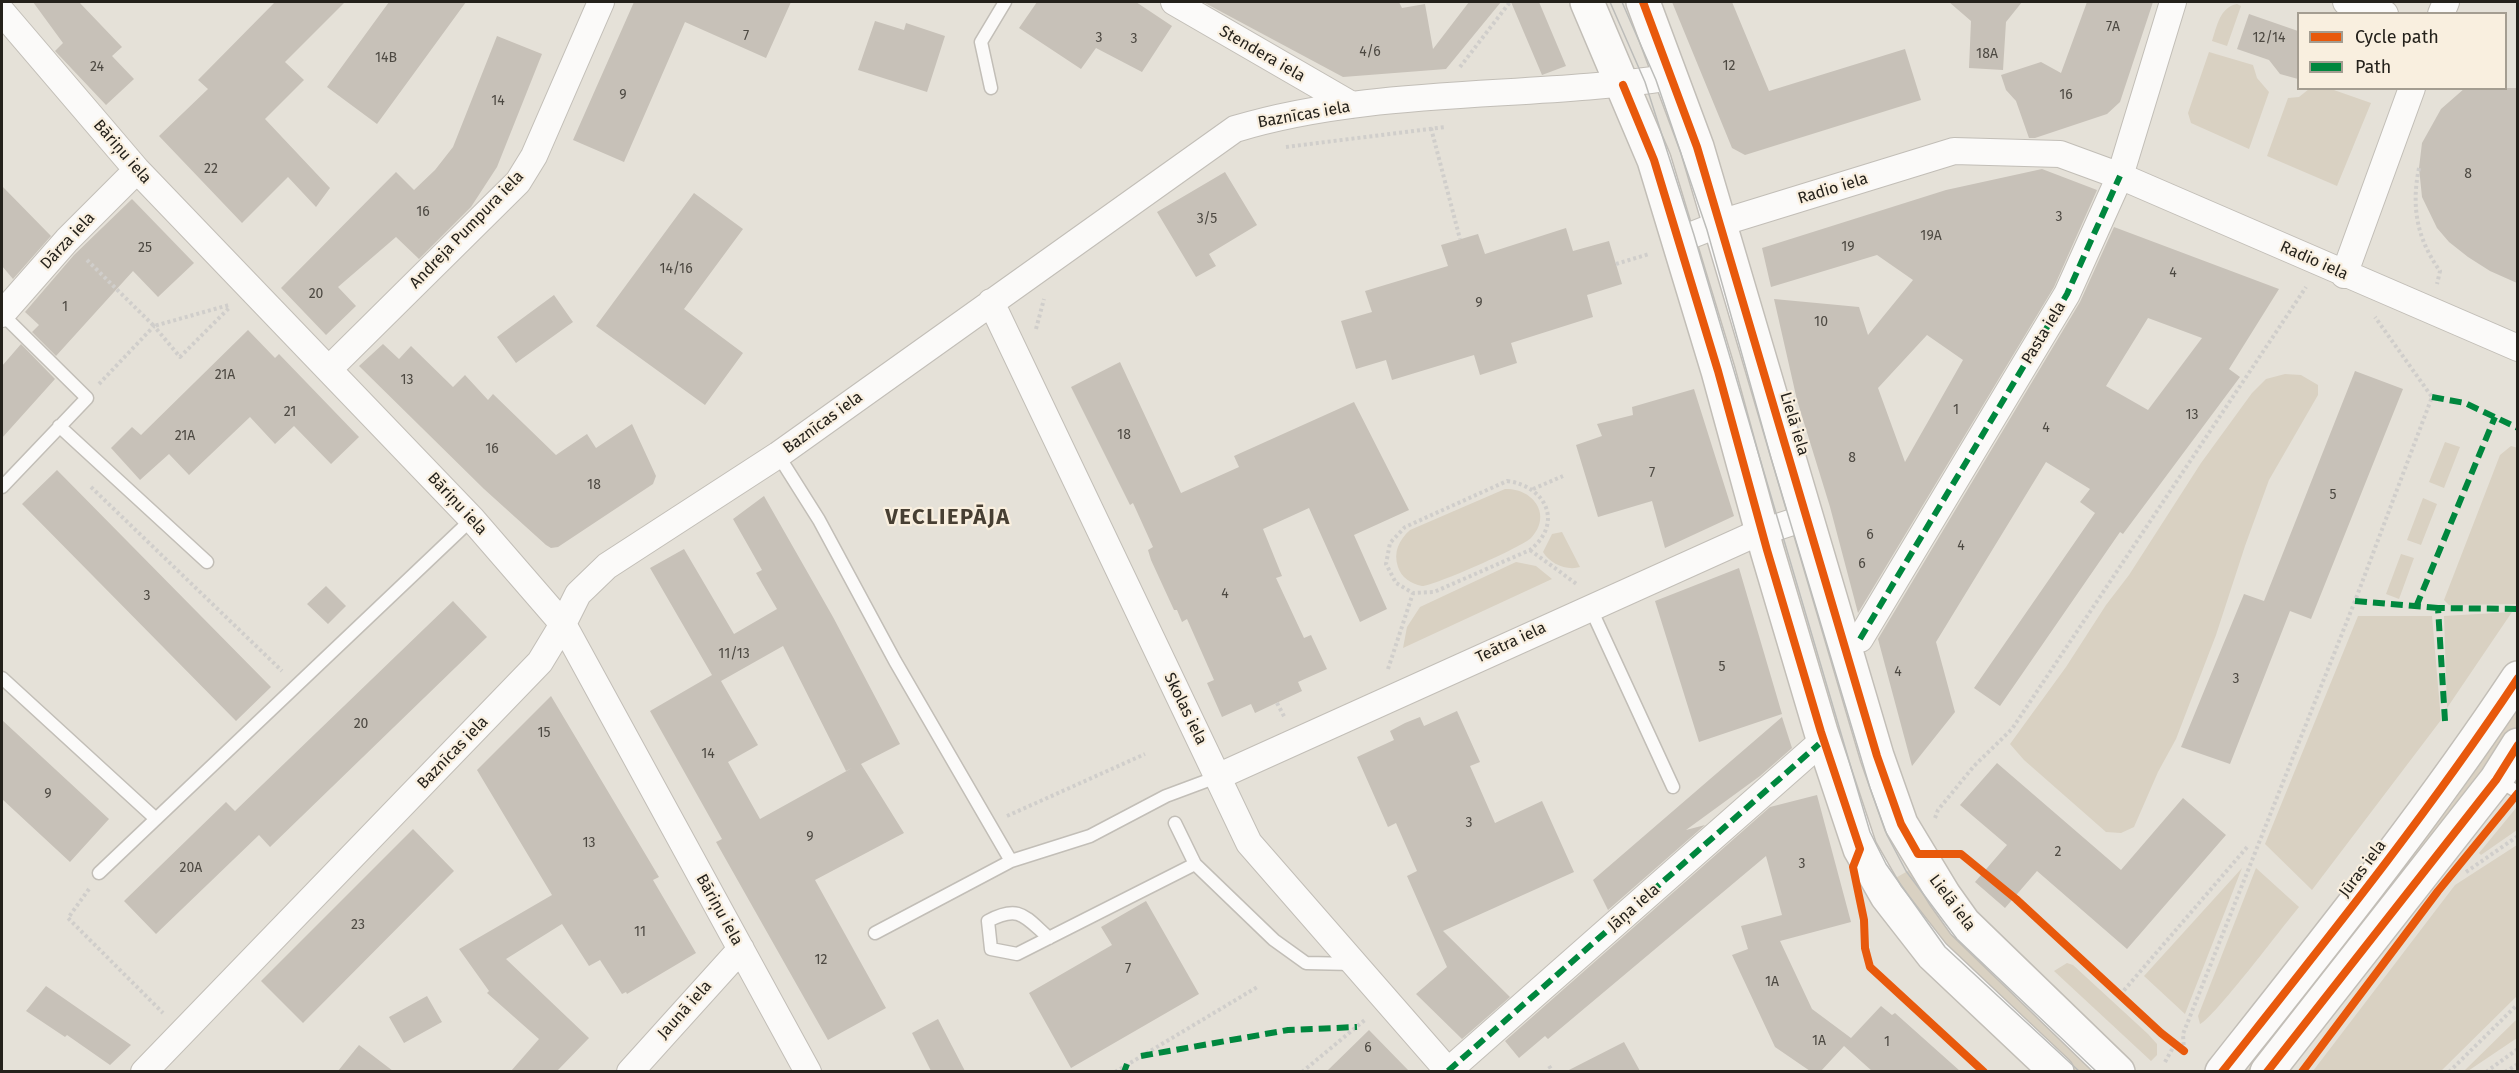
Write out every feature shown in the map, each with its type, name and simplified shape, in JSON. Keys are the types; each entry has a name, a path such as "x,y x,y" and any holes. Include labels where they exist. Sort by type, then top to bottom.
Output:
{"street":[{"name":"Andreja Pumpura iela","path":"329,369 518,182 534,156 601,2"},
{"name":"Stendera iela","path":"1174,2 1352,105"},
{"path":"1587,2 1654,160 1667,246 1762,532 1821,732 1860,849 1887,896 1933,955 2057,1071"},
{"name":"Lielā iela","path":"1643,2 1673,77 1721,225 1877,756 1901,824 1964,923 2118,1071"},
{"name":"Pasta iela","path":"1860,639 2067,294 2120,176 2173,2"},
{"path":"2346,2 2378,12"},
{"name":"Bāriņu iela","path":"2,12 137,170 472,519 563,624 808,1071"},
{"name":"Baznīcas iela","path":"144,1071 540,662 578,594 607,566 778,455 1235,129 1275,117 1352,105 1623,84 1673,77"},
{"path":"2333,269 2411,90"},
{"name":"Radio iela","path":"1667,246 1721,225 1954,151 2060,154 2120,176 2515,345"},
{"name":"Dārza iela","path":"2,314 68,240 137,170"},
{"name":"Skolas iela","path":"991,302 1249,843 1448,1071"},
{"name":"Teātra iela","path":"1217,777 1581,600 1808,517"},
{"name":"Jūras iela","path":"2222,1071 2338,925 2481,733 2517,678"},
{"name":"Jāņa iela","path":"1448,1071 1819,744"},
{"path":"2267,1071 2507,786 2517,745"},
{"name":"Jaunā iela","path":"630,1071 741,949"},
{"path":"2280,1071 2292,1041"}],"lane":[{"path":"991,88 981,42 1005,2"},
{"path":"2,314 87,398 2,487"},
{"path":"59,426 207,562"},
{"path":"778,455 819,520 895,661 1011,861"},
{"path":"99,873 472,519"},
{"path":"1581,600 1673,787"},
{"path":"2,678 156,819"},
{"path":"875,933 1011,861 1090,836 1166,796 1217,777"},
{"path":"1175,823 1195,864 1274,940 1306,963 1355,964"},
{"path":"1048,938 1021,914 1005,912 988,921 991,950 1017,954 1195,864"}],"path":[{"path":"1454,75 1510,2"},
{"path":"1283,147 1454,126"},
{"path":"1431,128 1460,239"},
{"path":"2419,168 2415,186 2416,221 2429,255 2439,270 2437,285"},
{"path":"68,240 154,326 180,357 233,304 154,326 87,398"},
{"path":"1616,264 1667,246"},
{"path":"1918,854 1927,846 1938,810 1974,766 2012,729 2333,269"},
{"path":"1035,333 1046,293"},
{"path":"2184,1051 2183,1034 2355,602 2432,397 2372,312"},
{"path":"1533,489 1563,476"},
{"path":"1507,481 1521,483 1533,489 1545,507 1548,519 1546,531 1540,542 1530,550 1434,592 1413,593 1396,583 1386,564 1386,553 1396,533 1507,481"},
{"path":"86,483 298,686"},
{"path":"1530,550 1583,589 1581,600"},
{"path":"1397,670 1386,675 1413,593"},
{"path":"1276,725 1286,720 1277,703"},
{"path":"990,824 1146,754"},
{"path":"2464,873 2517,836"},
{"path":"2120,995 2248,846"},
{"path":"99,873 68,918 183,1032"},
{"path":"1115,1071 1259,986"},
{"path":"2111,987 2128,1002"},
{"path":"1302,1071 1325,1055 1388,1001"},
{"path":"2449,1071 2517,1004"},
{"path":"2165,1062 2171,1041 2184,1051"},
{"path":"2485,1071 2517,1049"},
{"path":"2505,1071 2517,1064"},
{"path":"1550,1066 1553,1071"}],"shaded area":[{"path":"2237,4 2241,6 2227,46 2212,41 2223,13"},
{"path":"2209,52 2253,65 2257,78 2269,92 2249,149 2191,123 2188,113"},
{"path":"2308,90 2334,90 2371,103 2337,186 2267,156 2288,98 2299,97"},
{"path":"2285,374 2301,375 2318,385 2318,395 2269,480 2216,635 2176,739 2158,772 2134,827 2121,833 2106,832 2024,760 2010,744 2066,667 2201,463 2252,393 2266,379"},
{"path":"2445,442 2460,447 2444,488 2429,482"},
{"path":"2511,446 2518,448 2517,604 2449,605 2444,600 2500,455"},
{"path":"1505,489 1524,493 1537,504 1540,520 1531,538 1496,557 1429,585 1414,584 1401,574 1397,562 1397,551 1400,542 1410,530"},
{"path":"2423,498 2437,504 2421,545 2407,540"},
{"path":"1562,532 1580,567 1559,566 1543,552 1552,534"},
{"path":"2401,554 2414,558 2399,599 2386,594"},
{"path":"1516,562 1536,566 1552,579 1403,648 1407,627 1420,607"},
{"path":"2512,612 2447,708 2444,616"},
{"path":"2358,616 2432,616 2441,720 2312,890 2265,844"},
{"path":"2517,710 2517,725 2510,737 2256,1071 2246,1072 2452,804"},
{"path":"2516,808 2517,830 2481,855 2479,853"},
{"path":"2517,845 2517,996 2441,1071 2313,1071 2455,885"},
{"path":"1913,868 2106,1071 2069,1071 1975,984 1892,880"},
{"path":"2242,868 2185,1014 2144,976"},
{"path":"2256,868 2299,907 2219,1006 2200,1024 2198,1016"},
{"path":"2067,963 2073,965 2157,1044 2157,1055 2151,1061 2054,971"},
{"path":"2517,1019 2517,1038 2468,1071 2464,1071"}],"building":[{"path":"33,2 79,2 122,47 112,56 134,79 106,105 55,51 63,43"},
{"path":"275,2 345,2 285,62 304,80 265,119 330,188 316,207 288,177 242,223 159,136 208,89 198,80"},
{"path":"389,2 466,2 377,124 327,87"},
{"path":"634,2 791,2 766,58 685,22 624,162 573,140"},
{"path":"1037,2 1136,2 1172,26 1142,72 1096,48 1081,69 1019,28"},
{"path":"1203,2 1399,2 1402,8 1425,4 1433,49 1469,2 1501,2 1446,69 1343,77"},
{"path":"1511,2 1539,2 1566,66 1542,75"},
{"path":"1672,2 1732,2 1769,91 1905,49 1921,100 1745,155 1732,148"},
{"path":"1949,2 2022,2 2006,22 2003,70 1969,68 1971,21"},
{"path":"2087,2 2153,2 2120,102 2107,114 2029,138 2016,101 2006,90 2001,75 2041,62 2061,73"},
{"path":"2249,14 2297,31 2297,79 2280,74 2269,60 2237,49"},
{"path":"875,21 904,30 906,23 945,36 927,92 858,70"},
{"path":"497,36 542,54 497,167 471,207 419,259 396,237 338,287 356,306 326,335 281,288 396,172 414,190 435,170 453,147"},
{"path":"2517,88 2517,283 2490,271 2449,242 2437,228 2422,197 2419,168 2422,143 2441,109 2463,90"},
{"path":"2042,169 2097,190 2054,287 1858,613 1830,507 1797,400 1774,299 1859,307 1868,335 1913,280 1877,255 1771,287 1762,248 1946,190","holes":["1927,335 1963,360 1905,462 1878,388"]},
{"path":"1225,172 1257,225 1209,254 1216,266 1196,277 1157,212"},
{"path":"2,186 51,236 13,279 2,266"},
{"path":"694,193 743,229 684,309 743,353 705,405 596,326"},
{"path":"132,199 194,263 158,297 133,271 56,356 32,332 39,325 25,312 74,255"},
{"path":"2114,227 2279,289 2229,369 2240,377 2123,534 2120,532 2000,706 1974,688 2095,513 2080,502 2090,489 2046,462 1936,642 1955,712 1912,766 1878,639 2080,302","holes":["2148,318 2202,338 2148,410 2106,386"]},
{"path":"1566,228 1573,251 1609,241 1622,284 1587,295 1593,317 1511,343 1517,363 1480,375 1474,355 1392,380 1386,360 1356,369 1341,321 1372,312 1365,291 1448,266 1441,245 1478,234 1485,254"},
{"path":"554,295 573,322 516,363 497,337"},
{"path":"248,330 275,358 279,354 359,437 331,464 294,426 275,444 250,417 189,475 169,454 140,480 111,448 132,427 141,435"},
{"path":"21,344 55,379 2,438 2,366"},
{"path":"383,344 399,359 411,346 453,387 465,375 488,400 493,394 556,455 587,434 596,448 632,424 656,476 653,484 558,547 551,548 484,489 359,366"},
{"path":"1120,362 1181,493 1239,467 1234,456 1354,402 1409,510 1354,535 1387,609 1360,622 1309,508 1263,529 1282,576 1276,578 1304,638 1311,635 1327,669 1298,682 1302,691 1255,713 1251,704 1222,717 1207,683 1214,680 1187,619 1182,622 1177,610 1174,610 1151,560 1148,550 1153,547 1133,503 1130,505 1071,387"},
{"path":"2355,371 2403,389 2311,619 2290,611 2230,764 2181,747 2244,594 2264,601"},
{"path":"1694,389 1734,516 1665,548 1652,501 1598,517 1576,445 1602,436 1597,424 1633,415 1632,407"},
{"path":"57,470 271,687 236,721 22,504"},
{"path":"764,496 833,617 900,744 861,764 904,833 815,880 886,1008 828,1040 716,842 722,839 650,711 712,675 650,568 684,549 734,634 777,609 756,573 762,570 733,519","holes":["783,646 846,771 852,768 760,819 728,762 758,745 721,681"]},
{"path":"1739,568 1782,714 1699,742 1655,601"},
{"path":"326,586 346,606 328,624 307,604"},
{"path":"453,601 487,637 270,847 259,835 156,934 124,901 226,802 235,811"},
{"path":"551,696 659,877 653,880 696,953 627,994 626,992 622,994 600,960 589,966 562,924 506,959 589,1038 557,1071 511,1071 539,1039 487,993 489,991 459,949 552,895 477,770"},
{"path":"1457,711 1480,762 1470,766 1495,823 1542,801 1574,872 1443,931 1510,997 1462,1039 1416,994 1447,967 1407,876 1417,871 1396,823 1388,827 1357,757 1394,740 1390,731 1405,723 1420,717 1424,726"},
{"path":"1782,717 1792,748 1760,776 1686,830 1705,825 1608,910 1593,880"},
{"path":"2,720 109,819 70,862 2,799"},
{"path":"1997,763 2121,870 2183,798 2226,835 2127,949 2037,871 2005,908 1975,882 2007,845 1960,805"},
{"path":"1817,795 1851,922 1780,941 1812,1009 1851,1038 1881,1006 1892,1015 1895,1013 1960,1071 1872,1071 1844,1046 1821,1071 1810,1071 1775,1047 1732,955 1748,949 1741,926 1782,915 1766,856 1548,1039 1545,1036 1519,1058 1505,1041 1770,807"},
{"path":"413,829 454,871 303,1023 261,981"},
{"path":"1146,901 1199,994 1071,1068 1029,993 1112,945 1101,927"},
{"path":"46,986 131,1045 110,1065 67,1035 65,1037 26,1011"},
{"path":"427,996 442,1022 404,1043 389,1017"},
{"path":"938,1019 965,1071 931,1071 912,1033"},
{"path":"1369,1030 1409,1071 1327,1071"},
{"path":"1624,1042 1640,1071 1567,1071"},
{"path":"359,1045 393,1071 338,1071"}],"tram line":[{"path":"1610,2 1645,82 1694,235 1870,832 1886,864 1945,947 2080,1072"},
{"path":"1622,2 1656,80 1707,230 1771,458 1870,788 1887,835 1906,871 1957,939 2097,1072"}],"marked path":[{"path":"1860,639 2067,294 2120,176"},
{"path":"2432,397 2465,403 2518,428"},
{"path":"2416,607 2495,417"},
{"path":"2355,601 2438,608"},
{"path":"2445,721 2438,608 2518,609"},
{"path":"1448,1071 1819,744"},
{"path":"1141,1056 1288,1030 1357,1027"},
{"path":"1124,1072 1127,1064"}],"cycle path":[{"path":"1643,2 1697,147 1877,756 1901,824 1918,854 1961,854 2016,899 2161,1033 2184,1051"},
{"path":"1623,85 1654,160 1718,371 1767,550 1821,732 1860,849 1853,867 1864,920 1865,948 1870,967 1984,1072"},
{"path":"2222,1072 2411,829 2518,678"},
{"path":"2267,1072 2496,780 2518,745"},
{"path":"2302,1072 2438,891 2518,793"}],"district":[{"name":"VECLIEPĀJA","path":"948,518"}]}
